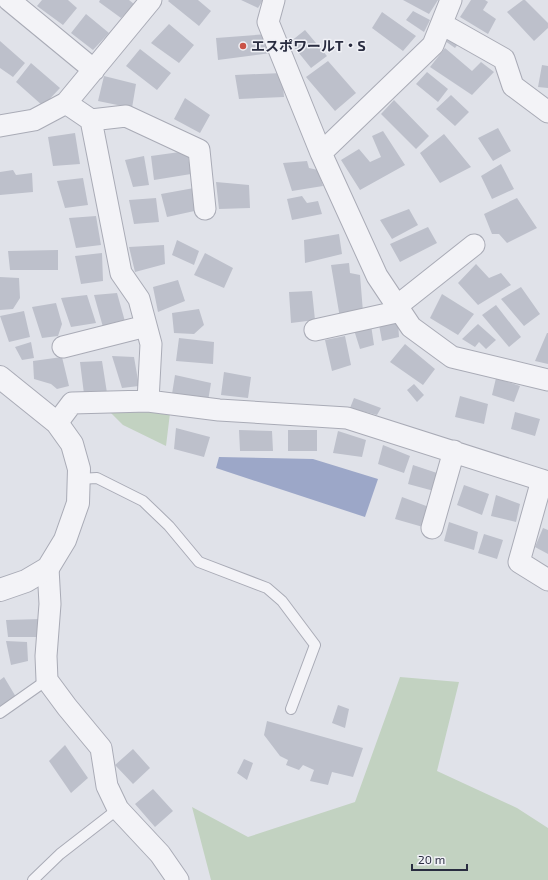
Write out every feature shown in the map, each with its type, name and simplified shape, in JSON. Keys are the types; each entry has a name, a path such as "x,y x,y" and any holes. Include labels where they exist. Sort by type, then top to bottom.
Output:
{"street":[{"path":"9,0 94,70"},
{"path":"0,126 34,120 66,103 151,0"},
{"path":"274,0 268,22 320,153 378,276 411,327 452,357 548,380"},
{"path":"320,153 433,45 451,0"},
{"path":"442,24 504,59 513,86 548,112"},
{"path":"66,103 91,120 126,116 200,150 205,209"},
{"path":"91,120 121,273 139,299 151,344 148,401"},
{"path":"315,330 399,308 474,245"},
{"path":"62,347 146,326"},
{"path":"0,377 57,423 72,444 79,469 78,503 65,540 48,568 26,581 0,590"},
{"path":"57,423 72,403 148,401 219,410 347,418 454,451 545,481 519,562 548,580"},
{"path":"432,528 454,451"},
{"path":"48,568 50,604 46,656 47,680 101,748 107,786 118,809 160,854 178,880"}],"lane":[{"path":"79,479 98,478 143,501 169,526 199,562 267,588 282,601 315,645 291,709"},
{"path":"0,713 47,680"},
{"path":"33,880 60,854 118,809"}],"green space":[{"path":"111,405 170,413 166,446 123,425 108,410"},
{"path":"400,677 459,682 437,771 517,808 548,828 548,880 211,880 192,807 248,837 355,802"}],"water":[{"path":"219,457 313,459 378,479 365,517 216,468"}],"building":[{"path":"42,0 68,0 77,8 63,25 37,6"},
{"path":"100,0 129,0 134,4 121,18 99,2"},
{"path":"198,0 211,11 199,26 168,1"},
{"path":"241,0 263,0 258,8"},
{"path":"403,0 438,0 429,14"},
{"path":"471,0 485,0 488,2 483,10 496,19 488,34 460,17"},
{"path":"525,0 548,23 548,28 534,41 507,12"},
{"path":"413,11 430,20 424,32 406,20"},
{"path":"382,12 416,36 403,51 372,28"},
{"path":"86,14 109,33 93,50 71,33"},
{"path":"169,24 194,45 179,63 151,43"},
{"path":"305,30 327,56 311,68 290,42"},
{"path":"450,33 461,40 455,48 445,41"},
{"name":"エスポワールT・S","path":"268,34 271,53 218,60 216,38"},
{"path":"0,41 25,63 13,77 0,68"},
{"path":"445,48 472,71 481,62 494,72 472,95 430,67"},
{"path":"140,49 171,73 157,90 126,66"},
{"path":"328,61 356,93 335,111 306,77"},
{"path":"31,63 60,88 43,106 16,82"},
{"path":"542,65 548,66 548,88 538,87"},
{"path":"427,72 448,89 438,102 416,84"},
{"path":"282,73 284,97 239,99 235,75"},
{"path":"104,76 136,84 132,108 98,101"},
{"path":"451,95 469,112 455,126 436,109"},
{"path":"185,98 210,115 200,133 174,119"},
{"path":"394,100 429,136 416,149 381,114"},
{"path":"498,128 511,151 493,161 478,138"},
{"path":"383,131 405,165 360,190 341,160 359,149 370,162 381,157 372,136"},
{"path":"75,133 80,164 53,166 48,137"},
{"path":"444,134 471,167 440,183 420,153"},
{"path":"187,151 191,174 154,180 151,156"},
{"path":"144,156 149,185 133,187 125,160"},
{"path":"307,161 309,168 318,170 323,186 292,191 283,163"},
{"path":"501,164 514,189 492,199 481,176"},
{"path":"13,170 16,175 32,173 33,192 0,195 0,172"},
{"path":"83,178 88,205 65,208 57,181"},
{"path":"216,182 249,185 250,208 219,209"},
{"path":"194,188 199,210 167,217 161,194"},
{"path":"302,196 307,203 318,201 322,214 292,220 287,199"},
{"path":"156,198 159,222 134,224 129,200"},
{"path":"517,198 537,228 507,243 499,234 492,234 484,214"},
{"path":"409,209 418,225 392,239 380,220"},
{"path":"96,216 101,245 76,248 69,218"},
{"path":"428,227 437,243 400,262 390,244"},
{"path":"339,234 342,254 305,263 304,240"},
{"path":"177,240 199,251 194,265 172,255"},
{"path":"164,245 165,264 135,272 129,247"},
{"path":"58,250 58,270 10,270 8,251"},
{"path":"102,253 103,281 81,284 75,256"},
{"path":"205,253 233,268 224,288 194,275"},
{"path":"349,263 350,273 360,275 363,312 340,318 331,265"},
{"path":"476,264 489,278 501,273 511,285 478,305 458,283"},
{"path":"0,277 19,278 20,298 13,309 0,310"},
{"path":"178,280 185,301 158,312 153,287"},
{"path":"521,287 540,314 524,326 501,299"},
{"path":"312,291 315,320 291,323 289,292"},
{"path":"117,293 126,325 103,327 94,295"},
{"path":"442,294 474,314 458,335 430,318"},
{"path":"87,295 96,323 71,327 61,298"},
{"path":"56,303 62,324 58,336 42,338 32,307"},
{"path":"496,305 521,337 509,347 482,315"},
{"path":"199,309 204,325 194,334 174,333 172,313"},
{"path":"24,311 30,337 9,342 0,316"},
{"path":"398,322 399,337 382,341 379,325"},
{"path":"478,324 496,340 486,349 479,342 475,347 462,339"},
{"path":"371,325 374,345 360,349 354,330"},
{"path":"548,333 548,364 535,361"},
{"path":"345,336 351,365 332,371 325,340"},
{"path":"179,338 214,342 213,364 176,361"},
{"path":"31,342 34,358 22,360 15,347"},
{"path":"405,344 435,369 423,385 390,362"},
{"path":"112,356 134,357 139,386 122,388"},
{"path":"62,357 69,386 57,389 51,384 34,379 33,361"},
{"path":"102,361 107,393 84,394 80,362"},
{"path":"224,372 251,377 248,398 221,395"},
{"path":"175,375 211,383 208,401 172,394"},
{"path":"496,378 520,386 514,402 492,395"},
{"path":"414,384 424,395 417,402 407,390"},
{"path":"460,396 488,404 484,424 455,417"},
{"path":"354,398 381,408 377,415 350,408"},
{"path":"515,412 540,419 535,436 511,429"},
{"path":"176,428 210,437 204,457 174,449"},
{"path":"239,430 272,431 273,451 240,451"},
{"path":"288,430 317,430 317,451 288,451"},
{"path":"338,431 366,440 362,457 333,453"},
{"path":"383,445 410,456 404,473 378,464"},
{"path":"413,465 440,474 434,491 408,484"},
{"path":"464,485 489,494 482,515 457,505"},
{"path":"496,495 520,504 516,522 491,516"},
{"path":"402,497 429,507 423,527 395,519"},
{"path":"449,522 478,532 474,550 444,541"},
{"path":"543,528 548,530 548,554 535,547"},
{"path":"484,534 503,540 497,559 478,553"},
{"path":"41,619 40,637 8,637 6,620"},
{"path":"6,641 27,642 28,661 11,665"},
{"path":"4,677 16,697 0,709 0,680"},
{"path":"338,705 349,709 345,728 332,723"},
{"path":"267,721 363,748 353,777 332,772 328,785 310,781 314,770 303,765 299,770 286,765 288,760 280,756 264,735"},
{"path":"65,745 88,778 71,793 49,761"},
{"path":"133,749 150,768 133,784 115,765"},
{"path":"244,759 253,763 247,780 237,773"},
{"path":"153,789 173,811 155,827 135,804"}],"place":[{"name":"エスポワールT・S","path":"243,46"}]}
